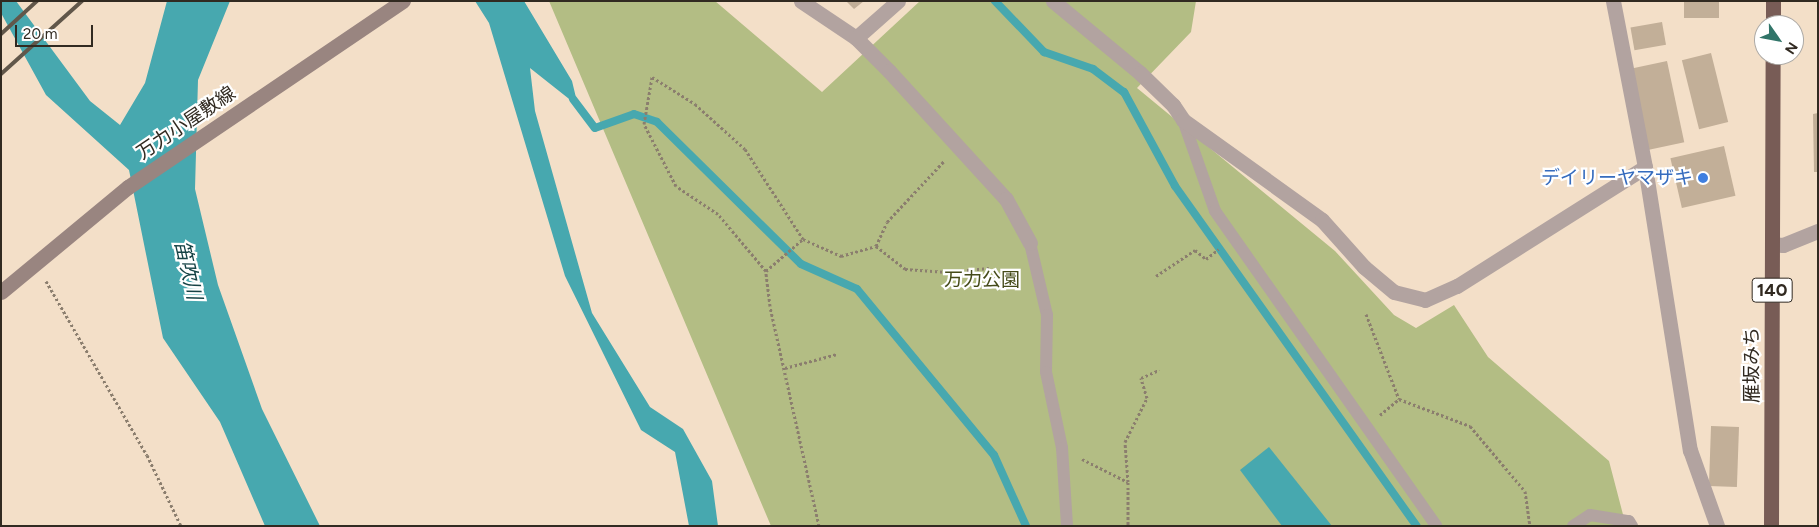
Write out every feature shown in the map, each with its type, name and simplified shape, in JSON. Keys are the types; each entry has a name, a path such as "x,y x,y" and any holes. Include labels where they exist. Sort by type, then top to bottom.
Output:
{"highway":[{"path":"1773,1 1773,15"},
{"name":"雁坂みち","path":"1771,526 1773,65"}],"main road":[{"name":"万力小屋敷線","path":"1,292 68,233 128,187 403,1"}],"street":[{"path":"801,1 856,38 1006,199 1030,243"},
{"path":"856,38 898,1"},
{"path":"1054,1 1140,73 1173,105 1183,120 1322,220 1364,267 1394,292 1425,300 1458,286 1645,167"},
{"path":"1613,1 1645,167 1690,450 1717,526"},
{"path":"1772,244 1783,245 1818,231"}],"lane":[{"path":"1183,120 1216,211 1436,526"},
{"path":"1030,243 1047,315 1046,372 1062,448 1067,526"},
{"path":"1573,526 1590,515 1629,521 1632,526"}],"path":[{"path":"819,526 770,306 766,272 718,214 676,186 644,124 652,77 695,104 745,149 803,239 841,256 876,246 887,222 913,191 958,148"},
{"path":"766,272 799,246 803,239"},
{"path":"876,246 904,270 947,272 989,268"},
{"path":"1156,276 1195,250 1206,258 1211,255"},
{"path":"35,261 147,455 181,526"},
{"path":"1366,314 1399,399 1470,426 1525,491 1530,526"},
{"path":"785,368 837,354"},
{"path":"1128,526 1126,442 1147,398 1141,378 1159,370"},
{"path":"1062,448 1128,482"}],"green space":[{"name":"万力公園","path":"549,1 715,1 822,92 920,1 1196,1 1191,32 1137,88 1335,251 1394,315 1416,328 1454,305 1488,357 1609,461 1626,526 771,526"}],"water":[{"name":"笛吹川","path":"1,1 16,1 90,101 120,125 145,83 167,1 230,1 198,80 195,189 218,285 262,409 320,526 265,526 220,422 163,338 129,170 46,95 1,13"},
{"path":"475,1 524,1 572,81 578,106 530,68 535,111 592,313 650,407 683,429 712,481 718,526 689,526 675,452 641,430 565,276 489,23"},
{"path":"1269,447 1332,526 1282,526 1240,470"}],"building":[{"path":"846,1 864,1 854,9"},
{"path":"1684,1 1719,1 1719,18 1684,18"},
{"path":"1662,22 1666,45 1634,50 1630,28"},
{"path":"1711,53 1728,122 1699,129 1682,60"},
{"path":"1667,61 1684,142 1649,150 1632,68"},
{"path":"1818,113 1818,172 1814,172 1813,114"},
{"name":"デイリーヤマザキ","path":"1724,146 1735,196 1682,208 1670,158"},
{"path":"1711,426 1739,427 1737,487 1709,486"}],"waterway":[{"path":"995,1 1044,52 1093,69 1124,92 1175,186 1417,526"},
{"path":"573,99 595,128 634,114 657,122 801,264 857,289 994,455 1026,526"}],"railway":[{"path":"1,34 37,1"},
{"path":"1,74 82,1"}],"place":[{"name":"デイリーヤマザキ","path":"1703,178"}]}
